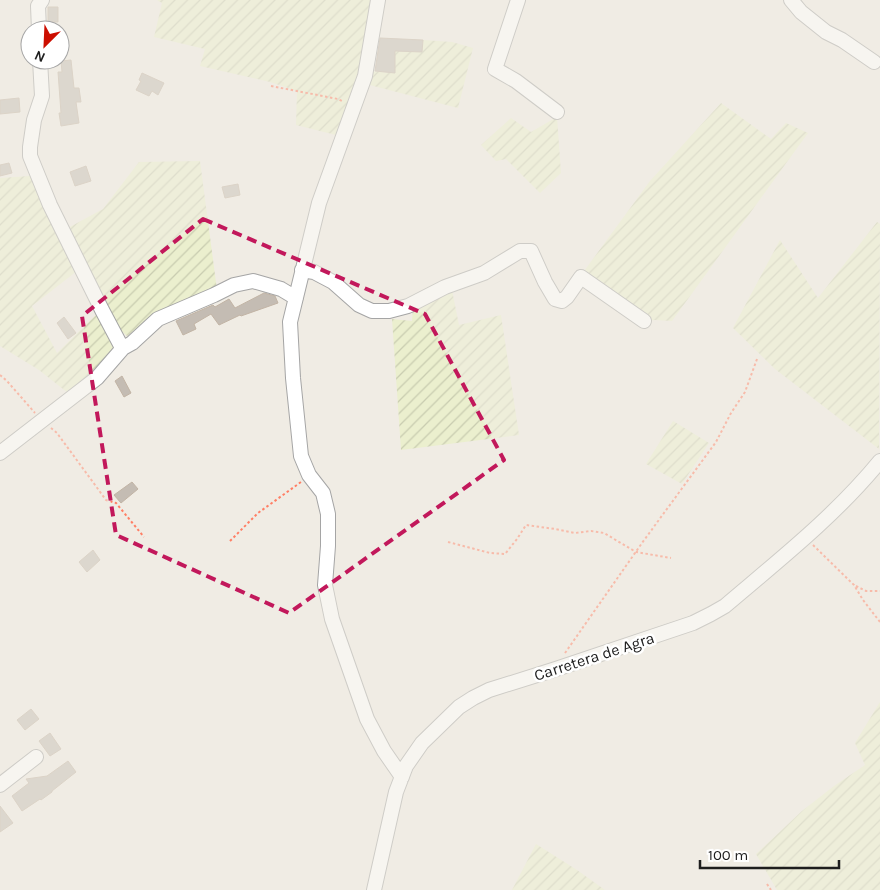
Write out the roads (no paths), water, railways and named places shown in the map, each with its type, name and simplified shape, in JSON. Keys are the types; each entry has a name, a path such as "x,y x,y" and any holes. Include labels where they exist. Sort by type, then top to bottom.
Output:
{"street":[{"path":"39,20 38,6 42,0"},
{"path":"378,0 365,76 319,202 290,322 293,378 301,456 309,475 323,493 328,514 325,585 332,619 367,719 384,751 402,777"},
{"path":"518,0 495,70 516,81 557,112"},
{"path":"790,0 801,12 826,32 842,40 874,62"},
{"path":"41,70 42,96 34,120 30,156 50,205 102,310 124,348"},
{"path":"302,270 314,272 333,282 359,305 372,311 389,311 408,306 445,287 484,273 520,252 531,251 555,299 562,300 567,297 581,277 644,321"},
{"path":"0,454 97,378 124,348 158,319 234,285 253,282 281,289 296,298"},
{"name":"Carretera de Agra","path":"374,890 396,792 402,777 412,756 422,743 459,707 489,690 556,670 699,620 725,606 842,503 880,461"},
{"path":"0,785 36,757"}]}
